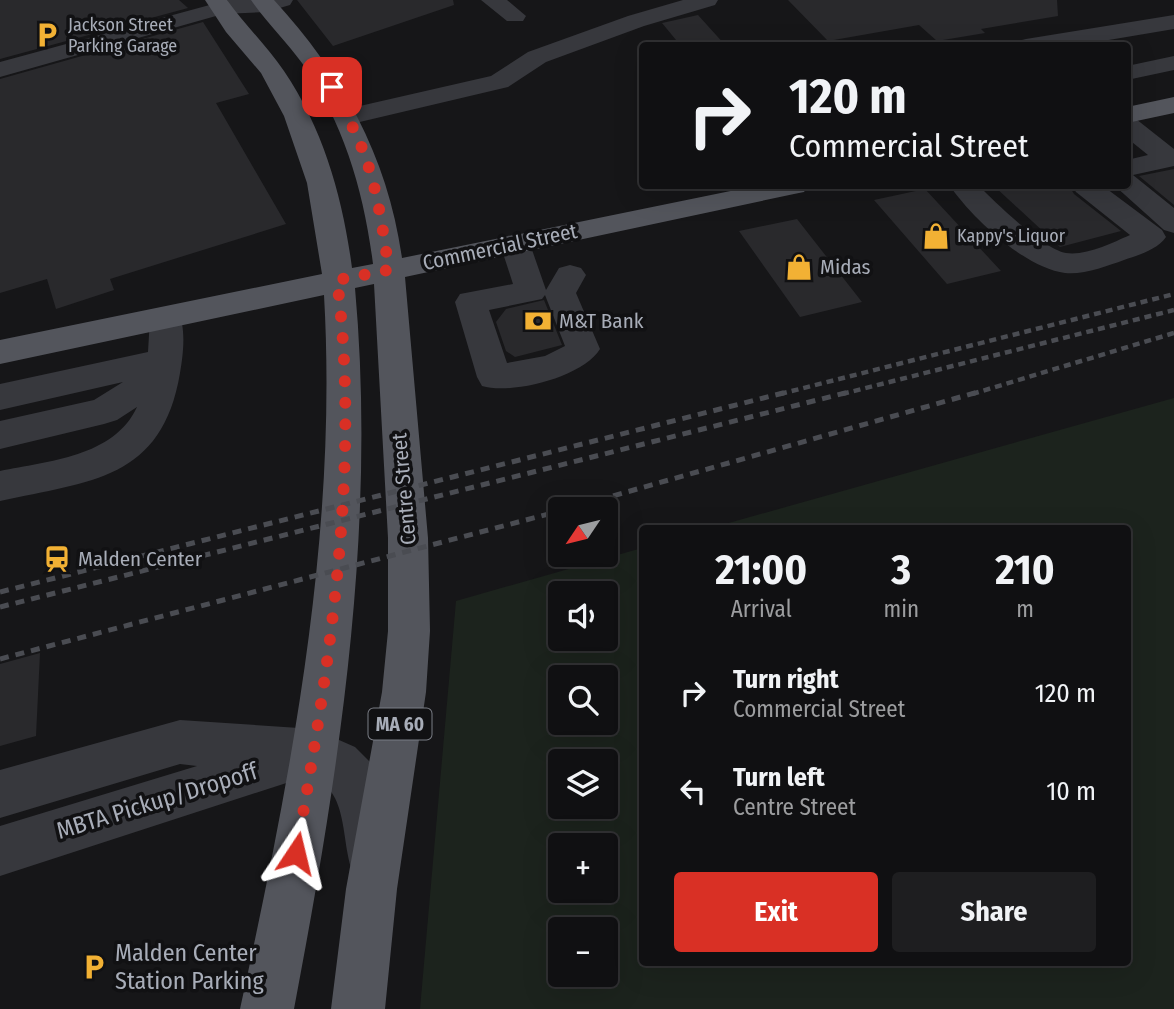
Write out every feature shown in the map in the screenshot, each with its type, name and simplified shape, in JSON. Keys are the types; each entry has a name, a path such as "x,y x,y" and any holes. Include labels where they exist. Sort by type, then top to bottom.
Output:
{"main road":[{"name":"Centre Street","path":"270,2 332,87 347,117 370,173 379,206 389,270 411,572 409,634 402,711 373,875 358,1009"},
{"path":"219,3 229,21 265,63 300,121 324,190 343,327 342,501 314,752 267,1009"},
{"path":"1131,114 1173,107"},
{"name":"Commercial Street","path":"0,352 780,189"}],"street":[{"path":"492,0 515,16"},
{"path":"347,117 499,82 537,57 636,20 707,0"},
{"path":"0,70 219,3 270,2"},
{"path":"1065,42 1174,22"},
{"path":"1131,71 1174,63"},
{"path":"1131,128 1170,159 1131,167"},
{"path":"1131,185 1174,223"},
{"path":"967,189 1028,244 1052,260 1068,264 1133,247 1150,237 1090,189"},
{"path":"514,244 531,292 471,302 494,377 555,365 575,358 583,349 561,293 570,275 554,236"},
{"path":"0,486 91,465 125,450 143,432 159,401 166,360 166,318"},
{"path":"0,397 166,360"},
{"path":"0,435 104,411 134,392 166,360"},
{"path":"0,794 180,742 314,752 338,763 355,781 368,823 373,875"},
{"name":"MBTA Pickup/Dropoff","path":"0,851 314,752"}],"shaded area":[{"path":"1174,398 1174,1009 420,1009 456,601 575,567 618,567 618,555 639,549 639,966 1131,966 1131,525 722,525"}],"building":[{"name":"Jackson Street Parking Garage","path":"0,0 179,0 188,8 0,59"},
{"path":"297,0 453,0 454,5 333,46"},
{"path":"788,0 1057,0 1058,16 981,29 985,33 937,41 919,25 828,41"},
{"path":"698,15 722,42 678,42 662,23"},
{"path":"203,22 249,94 216,103 286,224 110,279 114,290 56,309 47,279 0,293 0,79"},
{"path":"1174,169 1174,205 1139,176"},
{"name":"Kappy's Liquor","path":"925,189 1001,271 947,284 874,200"},
{"path":"997,189 1071,189 1121,231 1060,247"},
{"name":"Midas","path":"797,219 862,302 800,317 739,231"},
{"path":"544,300 562,345 515,357 506,351 496,322 506,309"},
{"path":"40,653 36,736 0,746 0,664"}],"railway":[{"path":"780,394 1174,294"},
{"path":"842,394 1174,310"},
{"path":"972,394 1174,333"},
{"path":"0,592 787,392"},
{"path":"0,607 849,392"},
{"path":"609,497 978,392"},
{"path":"0,659 548,514"}],"place":[{"name":"Jackson Street Parking Garage","path":"47,35"},
{"name":"Kappy's Liquor","path":"936,236"},
{"name":"Midas","path":"799,267"},
{"name":"M&T Bank","path":"538,321"},
{"name":"Malden Center","path":"57,559"},
{"name":"Malden Center Station Parking","path":"94,967"}],"route":[{"path":"296,853 314,752 339,547 344,388 343,327 337,280 389,270 379,206 370,173 360,142 332,87"}]}
